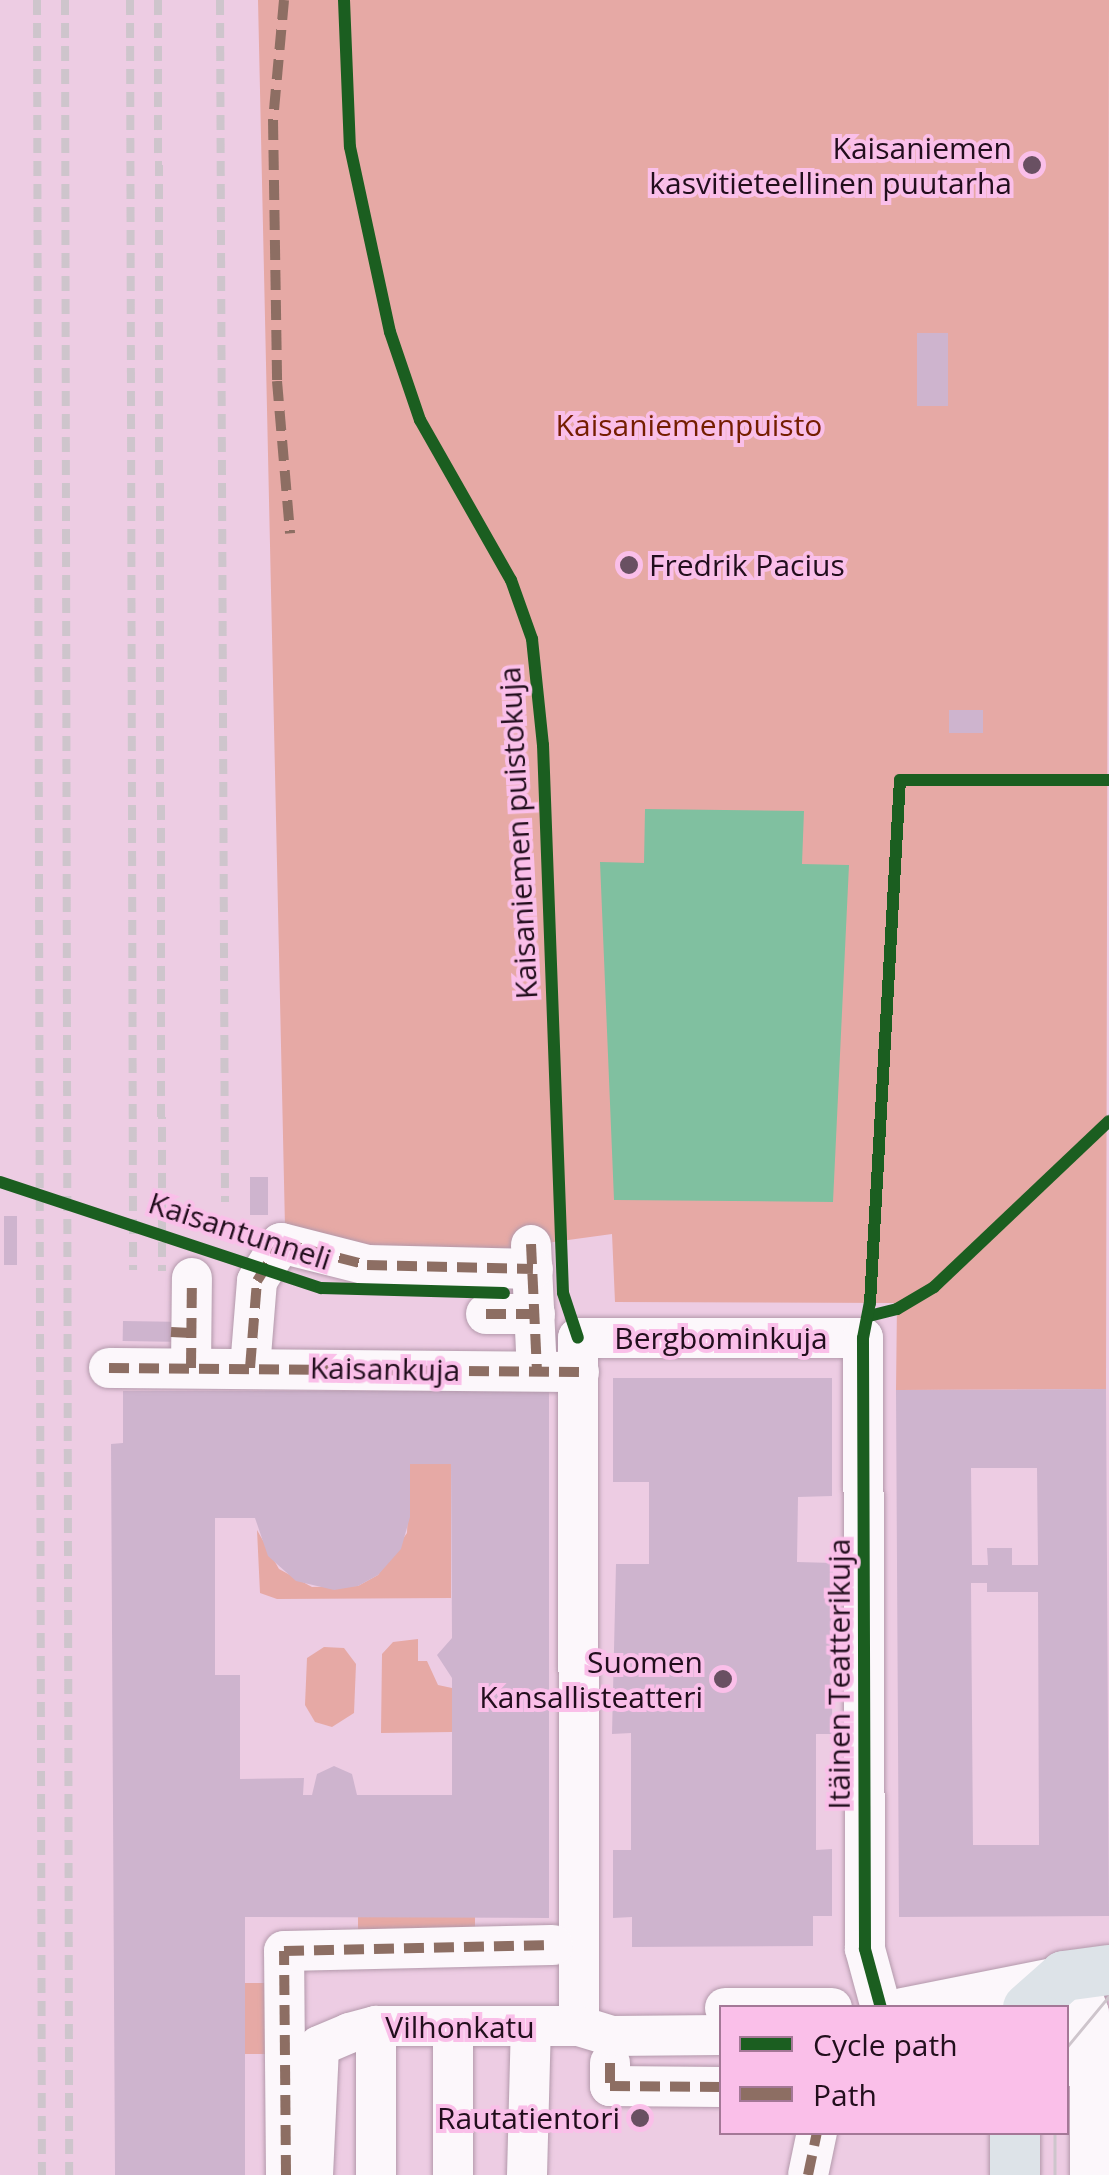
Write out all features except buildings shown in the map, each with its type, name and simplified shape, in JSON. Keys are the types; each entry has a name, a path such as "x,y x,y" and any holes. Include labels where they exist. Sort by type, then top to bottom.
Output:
{"main road":[{"path":"1015,2135 1015,2175"}],"street":[{"path":"250,1368 256,1281 281,1243 367,1265 532,1256 536,1370"},
{"path":"184,1344 192,1278"},
{"path":"486,1314 535,1314"},
{"name":"Bergbominkuja","path":"579,1355 862,1338"},
{"name":"Itäinen Teatterikuja","path":"862,1338 865,1949 880,2005"},
{"name":"Kaisankuja","path":"110,1368 184,1344 250,1368 536,1370 579,1355"},
{"path":"579,1355 580,2026"},
{"path":"286,2175 284,1952 334,1947 553,1945"},
{"path":"923,2005 1067,1984 1086,1995 1090,2175"},
{"name":"Vilhonkatu","path":"580,2026 610,2008 719,2008"},
{"path":"376,2026 376,2175"},
{"name":"Vilhonkatu","path":"285,2109 319,2046 376,2026 580,2026 611,2036 719,2035"},
{"path":"453,2026 453,2175"},
{"path":"527,2175 531,2027"},
{"path":"610,2062 610,2086 719,2087"},
{"path":"1090,2107 1109,2063"},
{"path":"285,2109 314,2175"},
{"path":"808,2175 816,2135"}],"green space":[{"name":"Kaisaniemenpuisto","path":"258,0 1109,0 1106,1389 896,1390 897,1303 615,1302 612,1234 488,1251 399,1255 285,1227"},
{"path":"410,1464 451,1464 451,1598 277,1599 260,1593 257,1530 279,1569 312,1587 358,1586 378,1575 407,1533"},
{"path":"418,1639 418,1661 427,1661 438,1685 452,1688 452,1732 381,1733 382,1654 393,1642"},
{"path":"324,1647 344,1648 356,1664 354,1713 332,1727 315,1722 305,1705 307,1658"},
{"path":"358,1917 475,1917 475,1943 358,1943"},
{"path":"245,1983 269,1983 269,2054 245,2054"}],"shaded area":[{"path":"645,809 804,811 802,864 849,865 833,1202 614,1200 600,862 644,863"}],"tram line":[{"path":"1069,2044 1109,1996"},
{"path":"1055,2135 1055,2175"}],"railway":[{"path":"37,0 42,2175"},
{"path":"65,0 69,2175"},
{"path":"130,0 133,1270"},
{"path":"158,0 162,1271"},
{"path":"220,0 225,1202"}],"marked path":[{"path":"284,0 273,120 277,381 290,533"},
{"path":"250,1368 257,1281 281,1243 367,1265 533,1269"},
{"path":"531,1244 537,1371"},
{"path":"191,1368 192,1278"},
{"path":"486,1314 535,1314"},
{"path":"171,1332 191,1333"},
{"path":"109,1368 579,1372"},
{"path":"286,2175 284,1951 553,1945"},
{"path":"610,2063 610,2086 719,2087"},
{"path":"808,2175 816,2135"}],"cycle path":[{"name":"Kaisaniemen puistokuja","path":"344,0 350,147 390,332 420,420 511,580 532,639 543,745 563,1293 578,1338"},
{"path":"880,2005 865,1949 863,1338 870,1303 900,780 1109,780"},
{"path":"869,1316 897,1309 934,1287 1109,1121"},
{"name":"Kaisantunneli","path":"0,1182 321,1288 504,1293"}],"place":[{"name":"Kaisaniemen kasvitieteellinen puutarha","path":"1032,165"},
{"name":"Fredrik Pacius","path":"629,565"},
{"name":"Suomen Kansallisteatteri","path":"723,1679"},
{"name":"Rautatientori","path":"640,2118"}]}
